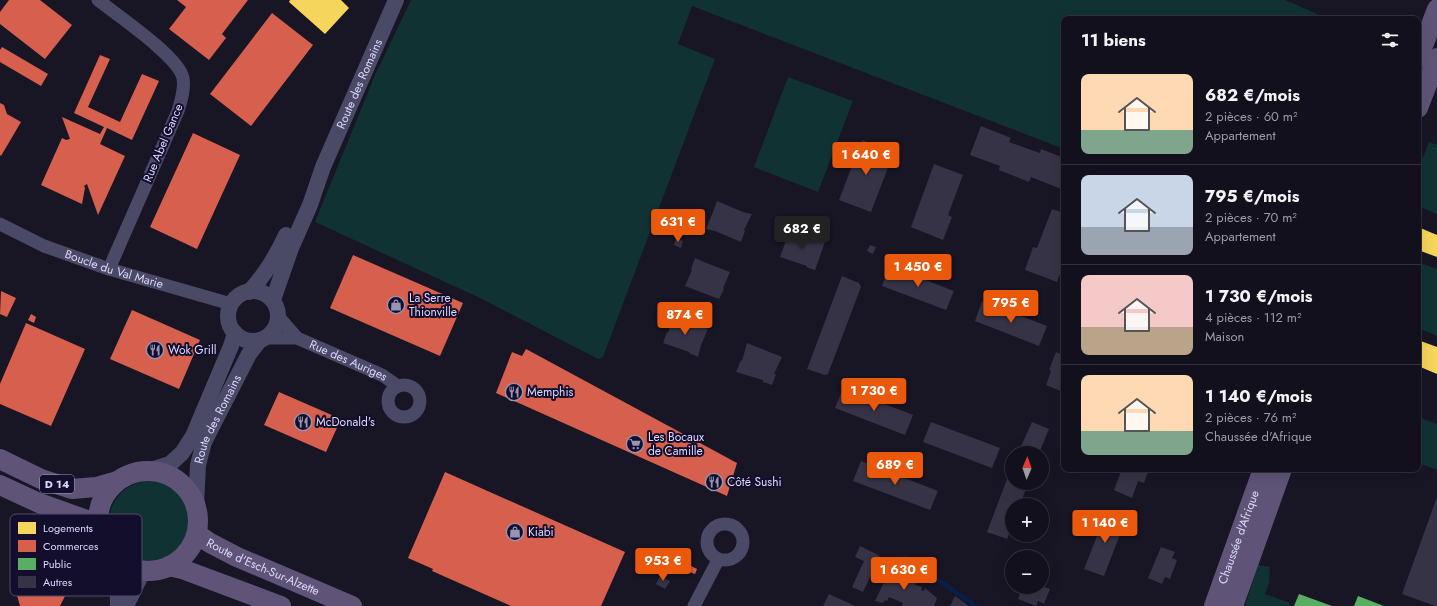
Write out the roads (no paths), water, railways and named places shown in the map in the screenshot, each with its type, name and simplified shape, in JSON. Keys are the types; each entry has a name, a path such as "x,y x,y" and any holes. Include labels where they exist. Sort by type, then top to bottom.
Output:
{"main road":[{"path":"1421,51 1437,9"},
{"path":"1421,100 1437,58"},
{"name":"D 14","path":"0,459 41,479 72,489 96,488 117,481"},
{"path":"99,514 99,508 106,494 117,481 133,473 151,470 171,476 187,488 196,505 199,520 197,534 191,548 182,559 169,566 156,570 143,571"},
{"name":"Chaussée d'Afrique","path":"1214,606 1262,472"},
{"name":"Chaussée d'Afrique","path":"1233,606 1281,472"},
{"name":"D 14","path":"0,485 46,506 69,514"},
{"name":"Route d'Esch-Sur-Alzette","path":"197,534 210,543 237,557 352,606"},
{"path":"169,566 281,606"}],"street":[{"name":"Rue Abel Gance","path":"98,0 157,46 178,68 183,78 182,98 178,111 109,269"},
{"name":"Route des Romains","path":"273,300 289,254 324,167 396,0"},
{"name":"Route des Romains","path":"231,304 242,294 249,292 262,278 274,258 300,205 324,167"},
{"name":"Boucle du Val Marie","path":"0,224 44,246 109,269 231,304"},
{"path":"249,292 258,291 266,294 273,300 277,307 278,316"},
{"path":"231,304 228,312 228,319 235,333 250,341 262,339"},
{"name":"Route des Romains","path":"196,505 198,465 204,442 249,354 262,339 272,332 277,325 278,316"},
{"name":"Rue des Auriges","path":"278,316 297,338"},
{"name":"Route des Romains","path":"151,470 170,464 186,448 193,436 235,333"},
{"name":"Rue des Auriges","path":"262,339 297,338 382,375 398,386"},
{"path":"694,606 718,560"},
{"path":"118,596 118,606"},
{"path":"126,606 131,596"}],"waterway":[{"path":"905,557 976,606"}],"place":[{"name":"La Serre Thionville","path":"396,305"},
{"name":"Wok Grill","path":"155,350"},
{"name":"Memphis","path":"514,392"},
{"name":"McDonald's","path":"303,422"},
{"name":"Les Bocaux de Camille","path":"635,444"},
{"name":"Côté Sushi","path":"714,482"},
{"name":"Kiabi","path":"515,532"}]}
